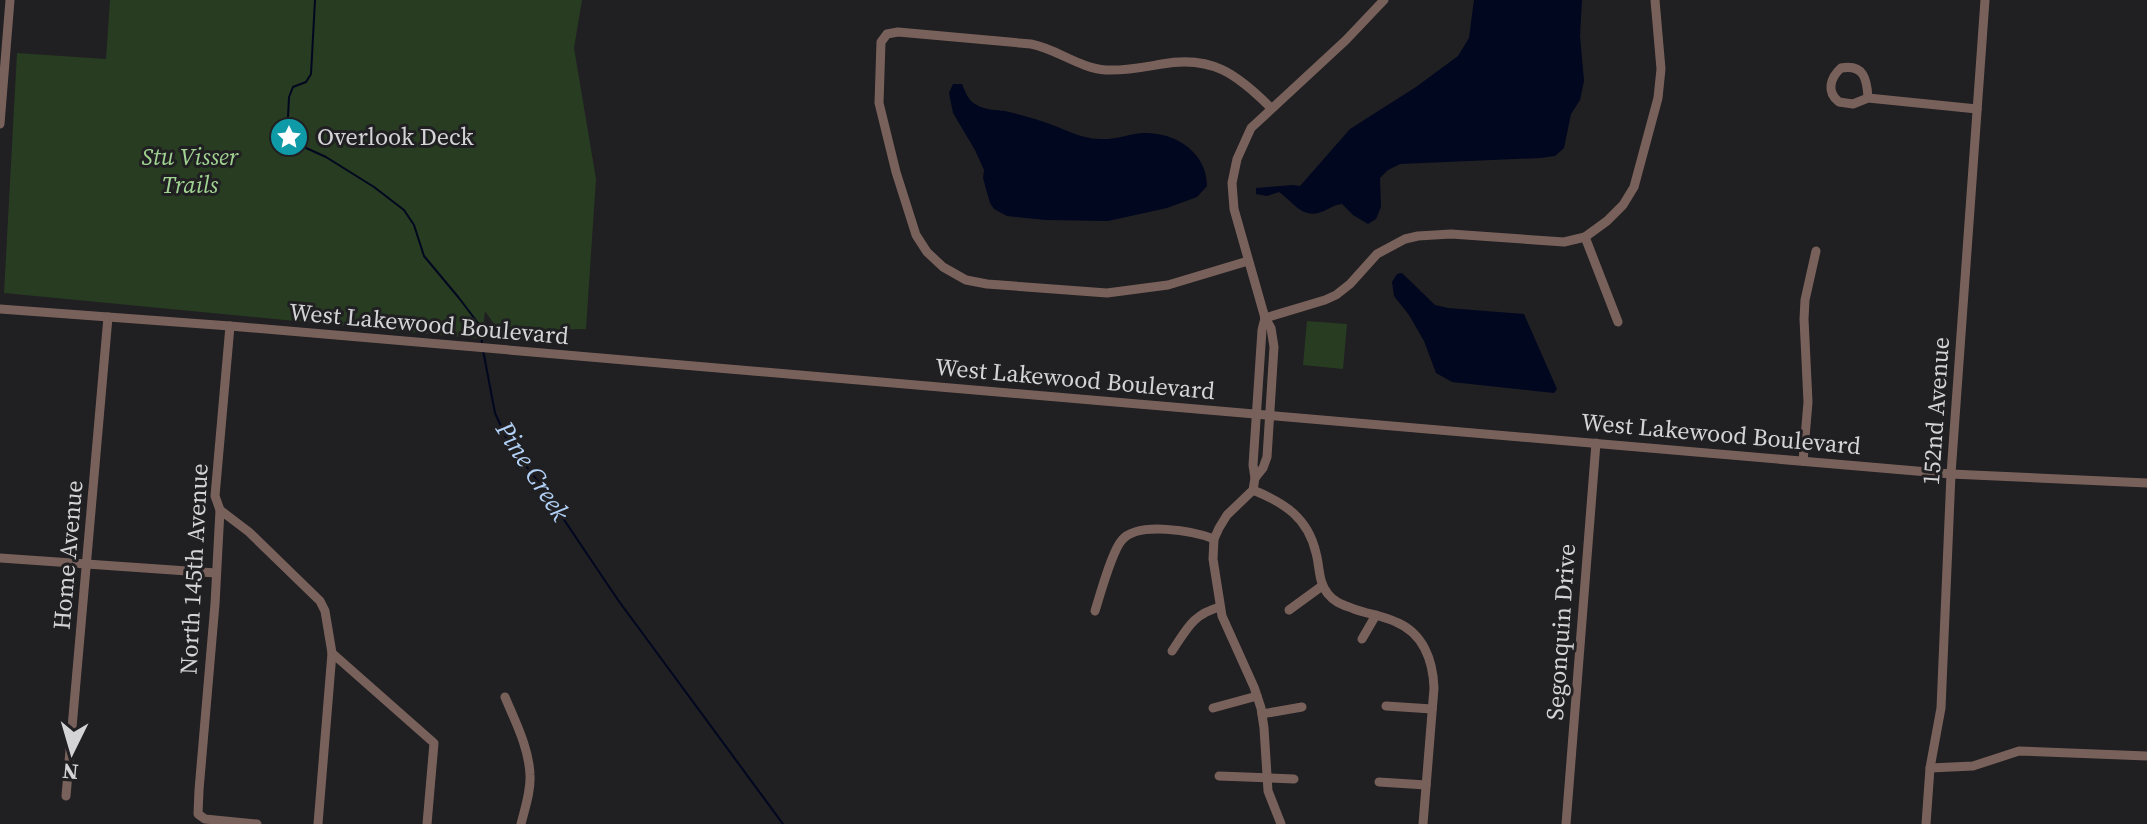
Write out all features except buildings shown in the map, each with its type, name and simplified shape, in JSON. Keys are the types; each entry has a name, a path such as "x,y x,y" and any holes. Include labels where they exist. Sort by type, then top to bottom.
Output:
{"street":[{"path":"0,124 10,0"},
{"path":"1255,478 1267,457 1274,347 1271,328 1265,318 1234,209 1232,183 1237,159 1251,128 1346,40 1384,0"},
{"path":"1265,318 1336,295 1377,254 1405,239 1451,234 1564,242 1585,237 1607,221 1623,205 1634,187 1658,98 1661,69 1655,0"},
{"name":"152nd Avenue","path":"1926,824 1930,768 1941,708 1951,474 1985,0"},
{"path":"1248,261 1168,285 1107,293 987,284 966,280 943,267 927,252 908,216 883,124 878,92 881,47 885,36 895,32 1031,44 1075,62 1106,70 1200,62 1235,76 1271,108"},
{"path":"1868,98 1865,78 1859,70 1841,68 1834,76 1830,85 1839,102 1853,104 1868,98 1977,109"},
{"path":"1585,237 1618,322"},
{"path":"1803,461 1808,402 1805,300 1816,251"},
{"name":"West Lakewood Boulevard","path":"0,309 230,326 1951,474 2147,483"},
{"name":"Home Avenue","path":"66,796 108,317"},
{"path":"1265,318 1253,490 1227,515 1214,539 1213,559 1220,607 1262,714 1268,791 1281,824"},
{"name":"North 145th Avenue","path":"230,326 215,496 220,510 198,814 205,819 257,824"},
{"name":"Segonquin Drive","path":"1566,824 1596,443"},
{"path":"1253,490 1278,502 1305,523 1316,552 1322,586 1334,601 1408,628 1426,648 1434,674 1423,824"},
{"path":"220,510 249,532 320,601 325,611 332,653 318,824"},
{"path":"1095,611 1119,543 1129,534 1179,530 1214,539"},
{"path":"0,558 216,573"},
{"path":"1289,610 1322,586"},
{"path":"1172,651 1194,619 1220,607"},
{"path":"1362,639 1376,615"},
{"path":"332,653 434,743 427,824"},
{"path":"1213,708 1257,696"},
{"path":"505,697 521,734 530,774 521,824"},
{"path":"1386,706 1432,709"},
{"path":"1262,714 1302,707"},
{"path":"1930,768 1973,766 2019,751 2147,756"},
{"path":"1219,776 1294,779"},
{"path":"1379,782 1426,785"}],"green space":[{"name":"Stu Visser Trails","path":"110,0 582,0 574,48 596,179 586,329 499,331 485,311 482,339 4,293 17,53 106,59"},
{"path":"1307,321 1347,324 1343,369 1303,365"}],"water":[{"path":"1474,0 1582,0 1580,36 1584,81 1580,100 1571,114 1564,148 1555,156 1540,158 1400,164 1380,178 1381,207 1376,219 1368,224 1342,204 1312,214 1279,192 1267,196 1256,194 1256,188 1300,186 1350,129 1458,56 1469,38"},
{"path":"953,84 962,84 970,100 982,107 1028,117 1085,137 1106,139 1143,133 1177,140 1202,163 1207,186 1197,197 1167,208 1108,221 1007,216 990,203 983,178 984,170 953,113 949,93"},
{"path":"1402,273 1435,305 1524,314 1557,389 1554,393 1452,382 1436,373 1424,341 1394,296 1392,282 1397,274"}],"waterway":[{"name":"Pine Creek","path":"315,0 311,74 306,82 293,87 289,97 290,129 306,148 374,187 404,210 414,225 424,256 481,327 482,343"},
{"name":"Pine Creek","path":"483,350 495,413 509,444 540,484 618,600 783,824"}],"place":[{"name":"Overlook Deck","path":"289,137"}]}
